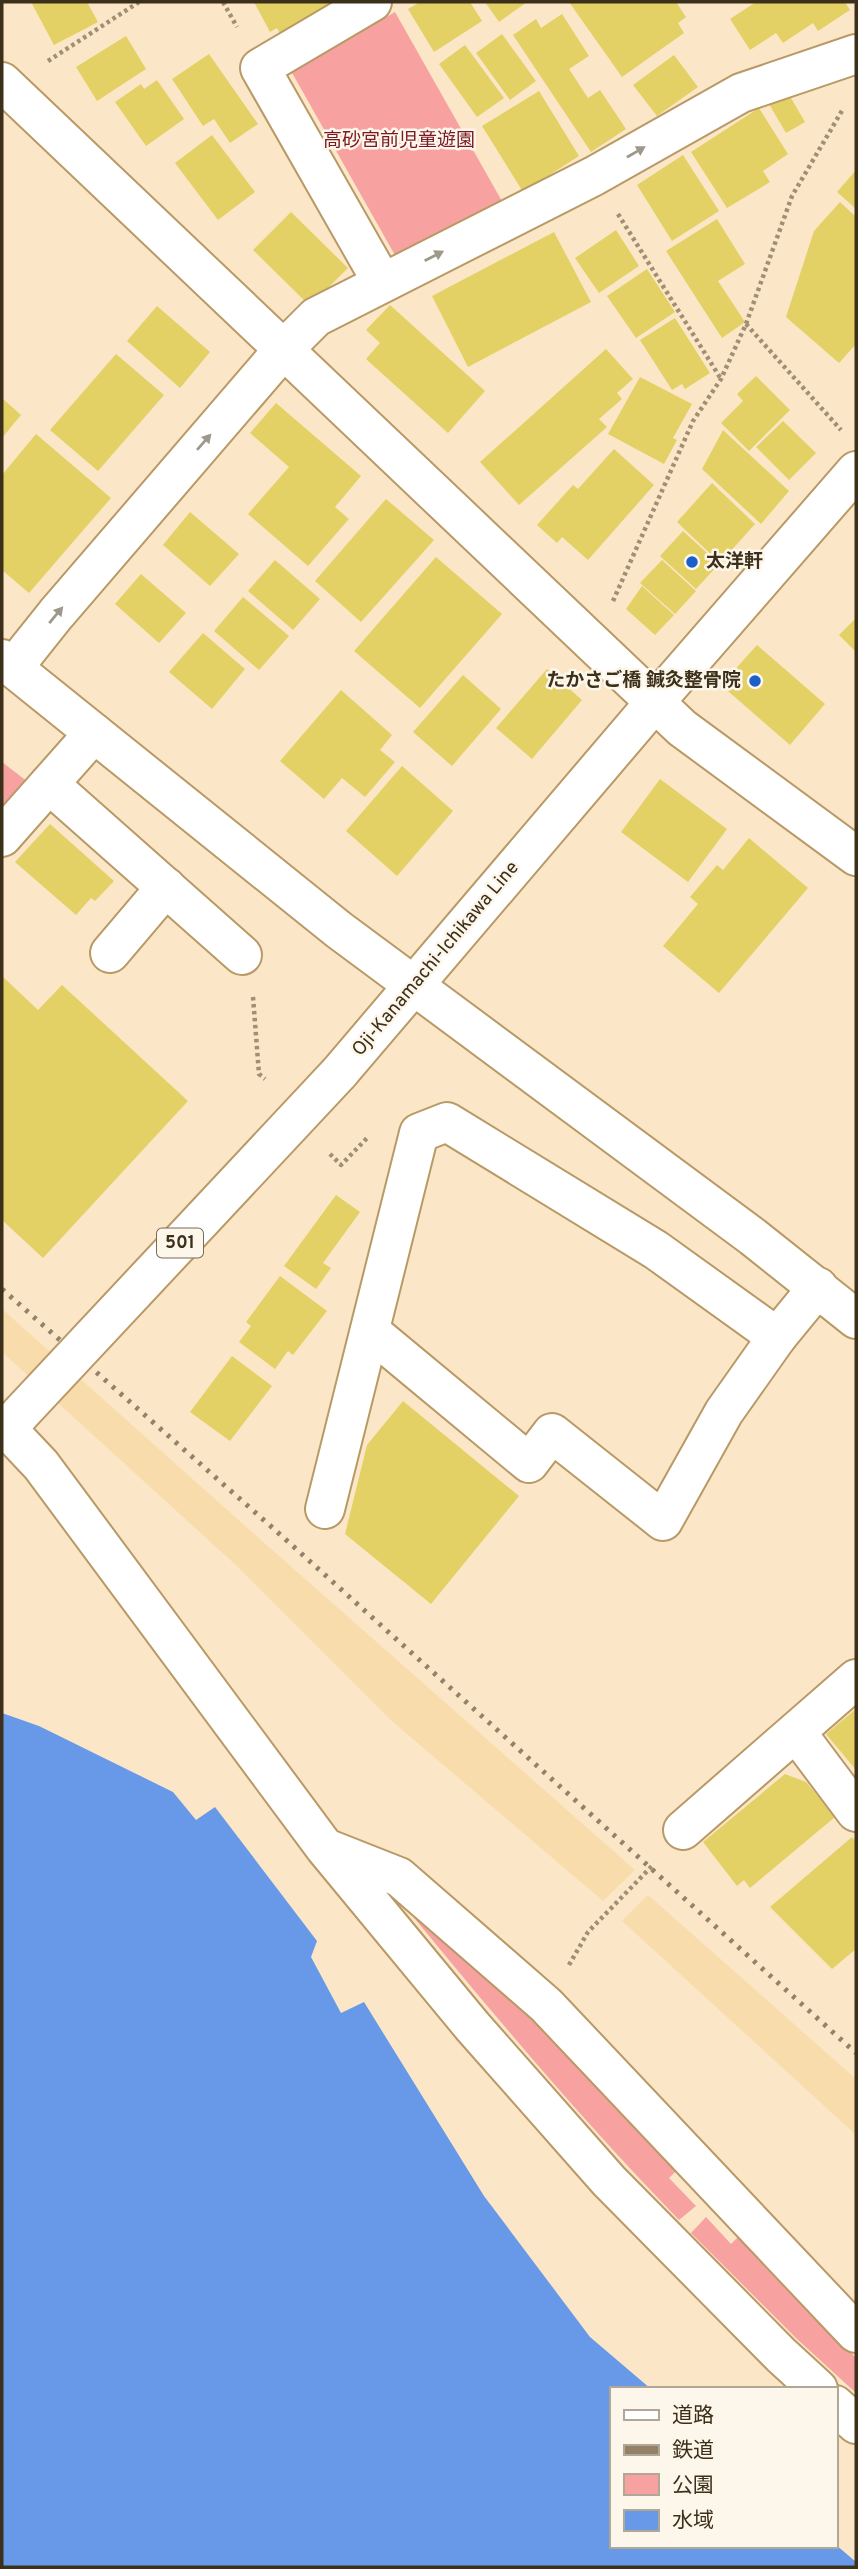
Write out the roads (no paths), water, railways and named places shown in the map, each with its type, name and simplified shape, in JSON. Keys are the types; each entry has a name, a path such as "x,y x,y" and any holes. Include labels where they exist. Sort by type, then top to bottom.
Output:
{"street":[{"path":"372,2 260,68 382,282"},
{"path":"856,54 741,93 594,176 316,317 283,349 57,614 7,664 339,930 817,1287 856,1319"},
{"path":"2,82 682,728 856,856"},
{"name":"Oji-Kanamachi-Ichikawa Line","path":"10,1425 339,1073 415,987 655,702 852,454"},
{"path":"2,837 94,733"},
{"path":"49,784 243,955"},
{"path":"110,953 166,887"},
{"path":"326,1508 419,1133 447,1122 656,1250 777,1337"},
{"path":"370,1331 529,1462 552,1433 663,1521 724,1412 777,1337 817,1287"},
{"path":"10,1425 325,1848 472,2027 609,2181 816,2387"},
{"path":"683,1830 856,1679"},
{"path":"796,1732 856,1812"},
{"path":"325,1848 399,1877 546,2005 856,2333"},
{"path":"837,2406 856,2424"}],"water":[{"path":"2,1713 39,1726 173,1792 196,1820 215,1807 317,1941 311,1957 341,2013 364,2002 484,2196 590,2337 649,2387 610,2387 610,2548 837,2548 837,2546 856,2562 856,2567 2,2567"}],"railway":[{"path":"2,1289 274,1529 856,2053"}],"place":[{"name":"太洋軒","path":"692,562"},
{"name":"たかさご橋 鍼灸整骨院","path":"755,681"}],"park label":[{"name":"高砂宮前児童遊園","path":"399,141"}]}
